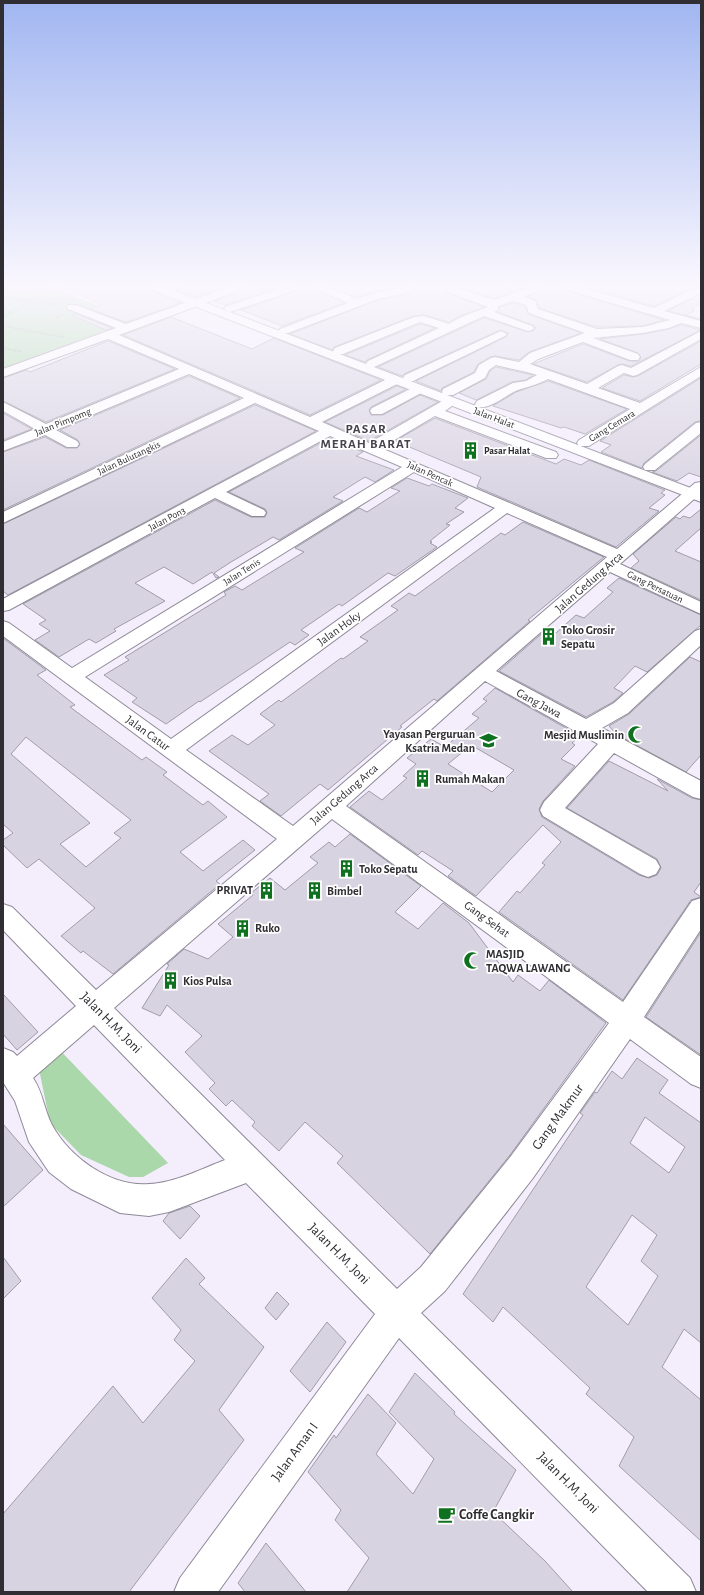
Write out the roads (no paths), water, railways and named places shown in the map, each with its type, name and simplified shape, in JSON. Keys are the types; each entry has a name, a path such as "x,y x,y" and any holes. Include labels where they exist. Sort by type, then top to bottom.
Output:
{"street":[{"path":"3,373 36,361"},
{"name":"Jalan Pencak","path":"172,361 506,507 614,560"},
{"name":"Jalan Halat","path":"349,361 418,389 482,404 654,469 699,491"},
{"name":"Jalan Halat","path":"365,361 409,378 450,397 699,491"},
{"path":"372,364 378,361"},
{"path":"409,378 444,361"},
{"path":"370,448 436,412 450,397 481,375 483,368 494,361"},
{"path":"496,361 512,366 523,366 641,408"},
{"path":"523,366 526,361"},
{"path":"588,389 622,369 633,372 652,361"},
{"name":"Jalan Pimpomg","path":"3,447 190,369"},
{"name":"Gang Cemara","path":"584,443 701,371"},
{"path":"482,404 517,386 529,384 546,375"},
{"path":"311,422 395,380"},
{"path":"377,411 418,389"},
{"name":"Jalan Bulutangkis","path":"3,518 255,398"},
{"path":"3,406 44,430 72,444"},
{"path":"436,412 551,455"},
{"path":"654,469 701,426"},
{"name":"Jalan Pon3","path":"3,606 216,493 330,430"},
{"path":"654,469 701,438"},
{"name":"Jalan Tenis","path":"71,677 413,467"},
{"name":"Jalan Gedung Arca","path":"9,1068 96,1007 293,839 483,672 614,560 699,491"},
{"path":"216,493 258,513"},
{"name":"Jalan Hoky","path":"172,749 506,507"},
{"name":"Gang Persatuan","path":"614,560 701,609"},
{"name":"Jalan Catur","path":"3,627 172,749 293,839"},
{"path":"586,728 621,708 701,635"},
{"name":"Gang Jawa","path":"483,672 701,791"},
{"path":"612,742 551,810 648,867"},
{"name":"Gang Sehat","path":"331,806 701,1074"},
{"name":"Gang Makmur","path":"397,1312 432,1279 522,1167 627,1020 699,915"},
{"name":"Jalan H.M. Joni","path":"8,927 96,1007 676,1592"},
{"path":"9,1068 28,1095 39,1132 53,1153 82,1178 120,1197 149,1200 169,1196 252,1166"},
{"name":"Jalan Aman I","path":"194,1592 397,1312"}],"place":[{"name":"Pasar Halat","path":"471,451"},
{"name":"Toko Grosir Sepatu","path":"548,637"},
{"name":"Mesjid Muslimin","path":"637,735"},
{"name":"Yayasan Perguruan Ksatria Medan","path":"488,741"},
{"name":"Rumah Makan","path":"422,779"},
{"name":"Toko Sepatu","path":"346,869"},
{"name":"PRIVAT","path":"266,890"},
{"name":"Bimbel","path":"314,891"},
{"name":"Ruko","path":"242,928"},
{"name":"MASJID TAQWA LAWANG","path":"473,961"},
{"name":"Kios Pulsa","path":"170,981"},
{"name":"Coffe Cangkir","path":"446,1515"}],"district":[{"name":"PASAR MERAH BARAT","path":"366,436"}]}
